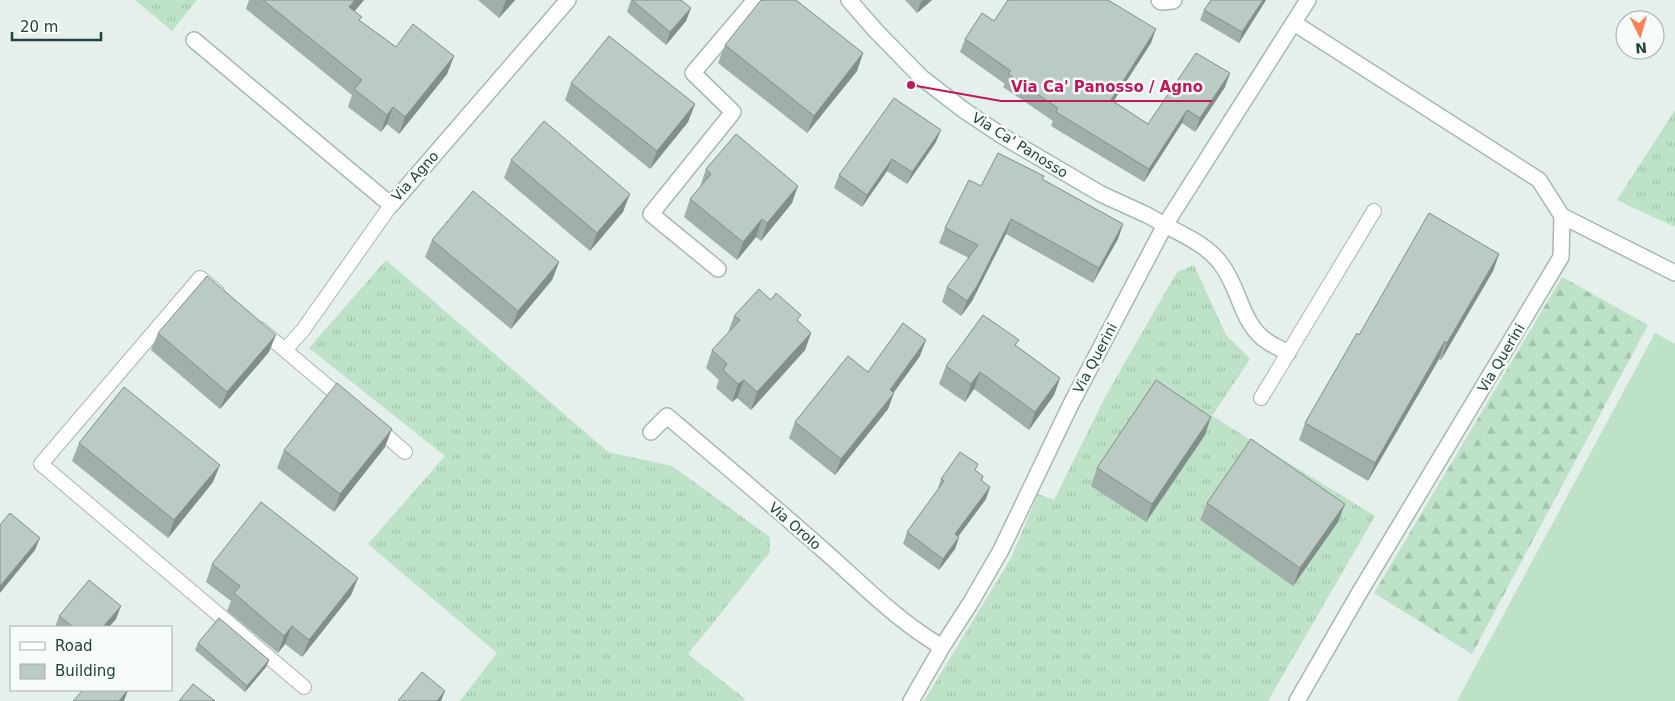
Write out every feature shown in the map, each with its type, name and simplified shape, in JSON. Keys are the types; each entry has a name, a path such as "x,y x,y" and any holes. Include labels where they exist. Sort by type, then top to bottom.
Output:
{"street":[{"name":"Via Agno","path":"194,40 391,205 568,0"},
{"path":"718,270 651,214 733,112 693,73 754,0"},
{"name":"Via Ca' Panosso","path":"849,0 922,78 965,111 1004,137 1101,194 1146,215 1206,248 1222,264 1252,328 1267,342 1288,353"},
{"path":"1158,0 1161,2 1173,2 1174,0"},
{"name":"Via Querini","path":"911,701 1001,550 1071,404 1165,225 1308,0"},
{"path":"1294,23 1539,180 1562,216 1675,273"},
{"name":"Via Querini","path":"1297,701 1358,595 1561,257 1562,216"},
{"name":"Via Orolo","path":"651,432 667,416 822,549 880,602 942,647"}],"lane":[{"path":"285,350 303,330 391,205"},
{"path":"1261,398 1374,211"},
{"path":"229,302 200,278 41,464 304,687"},
{"path":"250,320 352,407"},
{"path":"367,420 405,452"}],"green space":[{"path":"135,0 197,0 172,31"},
{"path":"1675,110 1675,227 1617,200"},
{"path":"386,260 608,452 672,466 770,537 770,552 688,654 745,699 743,701 460,701 497,653 368,544 445,456 309,348"},
{"path":"1194,265 1226,335 1250,359 1212,416 1375,516 1268,701 924,701 1011,558 1038,494 1054,500 1105,397 1177,272"},
{"path":"1562,277 1648,325 1472,654 1374,593"},
{"path":"1655,333 1675,344 1675,701 1457,701"}],"building":[{"path":"263,0 355,0 349,7 362,17 359,20 396,47 413,24 454,56 405,117 393,107 387,115 354,89 362,80"},
{"path":"632,0 681,0 691,8 670,32"},
{"path":"761,0 796,0 863,53 814,116 725,45"},
{"path":"1008,0 1108,0 1156,29 1111,100 1148,124 1196,53 1230,73 1200,118 1187,110 1149,169 1056,112 1058,108 1008,74 1011,71 965,39 982,13 994,21"},
{"path":"1211,0 1263,0 1242,32 1204,10"},
{"path":"609,36 695,104 657,151 571,83"},
{"path":"894,98 941,130 912,172 892,159 867,195 839,175"},
{"path":"544,121 630,194 597,233 511,160"},
{"path":"736,134 798,186 767,223 762,219 743,242 690,199 711,174 706,169"},
{"path":"998,153 1044,176 1042,179 1123,224 1099,268 1011,219 977,286 967,301 947,287 978,245 945,228 969,180 981,186"},
{"path":"473,191 559,262 518,311 432,240"},
{"path":"1429,213 1499,254 1447,343 1445,341 1375,463 1305,423 1357,333 1359,335"},
{"path":"207,276 276,335 227,392 158,333"},
{"path":"759,289 771,300 776,293 801,315 797,320 811,333 757,392 744,380 738,384 723,370 727,364 712,350 740,320 734,316"},
{"path":"983,315 1019,340 1015,345 1060,378 1035,412 980,372 971,384 946,366"},
{"path":"903,323 926,340 890,390 894,393 841,459 795,422 848,356 868,372"},
{"path":"1156,380 1211,417 1152,504 1097,468"},
{"path":"337,383 392,429 340,494 284,450"},
{"path":"124,387 220,465 174,520 79,443"},
{"path":"1251,439 1345,504 1300,568 1207,503"},
{"path":"960,452 978,464 975,470 983,476 981,480 990,487 955,534 959,537 943,559 907,532 944,481 941,479"},
{"path":"261,502 358,578 309,640 292,626 284,636 234,593 240,586 212,564"},
{"path":"10,513 40,538 0,586 0,525"},
{"path":"89,580 121,606 104,626 72,626 59,616"},
{"path":"219,618 269,660 247,686 198,643"},
{"path":"422,672 445,691 437,701 398,701"},
{"path":"193,684 215,701 179,701"},
{"path":"82,691 127,691 119,701 73,701"}],"place":[{"name":"Via Ca' Panosso / Agno","path":"911,85"}]}
